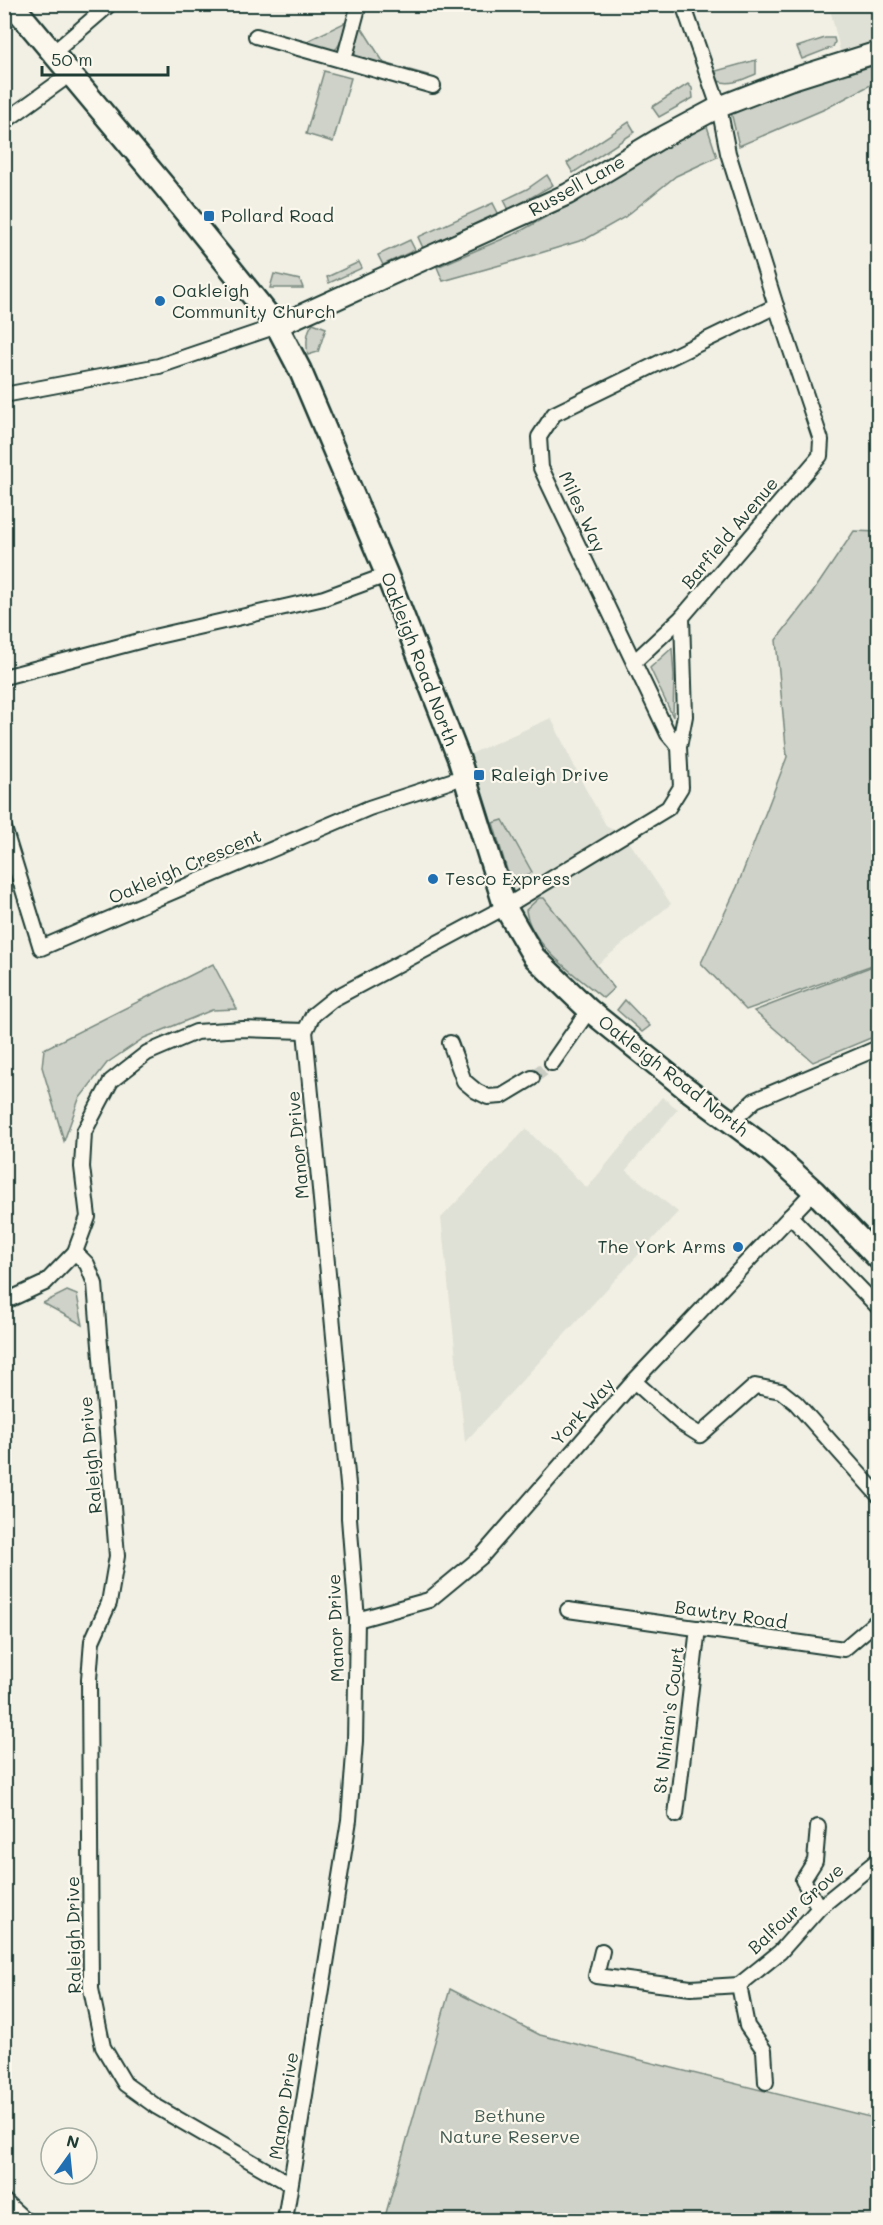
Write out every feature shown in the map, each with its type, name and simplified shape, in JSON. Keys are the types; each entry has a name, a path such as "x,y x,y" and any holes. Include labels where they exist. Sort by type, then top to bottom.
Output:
{"main road":[{"name":"Oakleigh Road North","path":"12,4 278,326 300,370 387,575 459,759 505,907 534,957 589,1010 770,1151 814,1191 878,1257"},
{"name":"Russell Lane","path":"278,326 568,194 659,139 719,107 789,80 879,52"}],"street":[{"path":"52,54 110,4"},
{"path":"344,60 359,4"},
{"name":"Barfield Avenue","path":"505,907 668,808 681,787 679,747 685,716 682,617 820,456 821,440 728,153 719,107 682,4"},
{"path":"256,36 433,86"},
{"path":"4,122 69,75"},
{"name":"Miles Way","path":"679,747 668,734 541,468 539,437 554,414 776,306"},
{"path":"4,396 159,366 278,326"},
{"path":"4,677 158,636 324,598 387,575"},
{"path":"634,662 682,617"},
{"name":"Oakleigh Crescent","path":"4,828 41,948 369,808 463,777"},
{"path":"4,1302 45,1283 75,1252 88,1217 82,1167 84,1132 111,1081 147,1053 196,1032 243,1029 305,1031 313,1015 333,999 505,907"},
{"path":"552,1063 589,1010"},
{"name":"Manor Drive","path":"285,2220 350,1820 355,1741 357,1620 349,1495 305,1031"},
{"path":"450,1042 464,1081 488,1097 502,1096 532,1078"},
{"path":"731,1122 755,1100 879,1048"},
{"name":"York Way","path":"357,1620 429,1600 456,1579 494,1542 634,1381 814,1191"},
{"path":"790,1216 879,1307"},
{"name":"Raleigh Drive","path":"75,1252 87,1264 95,1284 117,1556 109,1603 92,1641 89,1679 91,1989 103,2047 125,2084 157,2107 290,2184"},
{"path":"634,1381 681,1423 700,1435 755,1386 781,1391 795,1403 879,1495"},
{"name":"Bawtry Road","path":"568,1610 844,1649 879,1620"},
{"name":"St Ninian's Court","path":"676,1815 699,1628"},
{"path":"818,1827 815,1861 803,1880 819,1908"},
{"name":"Balfour Grove","path":"739,1985 780,1952 819,1908 879,1860"},
{"path":"602,1951 596,1976 691,1988 739,1985 747,2026 764,2050 766,2082"},
{"path":"4,2201 26,2220"}],"shaded area":[{"path":"829,5 878,5 878,50 842,59"},
{"path":"551,718 607,827 624,834 671,904 568,989 534,957 459,759"},
{"path":"662,1097 678,1109 626,1170 678,1212 465,1442 441,1218 526,1129 587,1188"}],"green space":[{"path":"346,22 341,41 334,50 329,52 303,47 311,39"},
{"path":"360,25 384,63 428,75 421,80 356,57 354,49"},
{"path":"825,38 834,38 833,47 802,59 797,47"},
{"path":"756,60 756,74 733,82 718,81 716,71"},
{"path":"878,64 878,81 825,109 739,146 731,112 842,70 844,75"},
{"path":"324,71 351,78 333,142 306,134"},
{"path":"688,84 692,88 693,98 659,117 652,107"},
{"path":"629,122 635,132 573,173 567,163"},
{"path":"706,123 717,157 676,176 625,217 586,239 443,281 437,267 519,232 590,192 640,158"},
{"path":"547,175 553,185 509,210 504,200 527,189"},
{"path":"493,203 498,213 423,248 418,237"},
{"path":"410,240 415,250 383,265 378,255"},
{"path":"359,262 362,268 329,283 327,277"},
{"path":"274,274 300,280 303,288 270,288"},
{"path":"313,323 326,328 318,352 308,355 307,338"},
{"path":"854,531 878,532 878,963 746,1010 701,963 737,887 787,757 776,640 813,592"},
{"path":"672,648 674,676 673,717 650,668"},
{"path":"503,820 532,872 515,884 510,880 493,823"},
{"path":"539,898 544,898 614,988 603,998 556,959 536,935 529,923 526,910"},
{"path":"213,964 237,1009 212,1010 144,1038 107,1063 79,1099 64,1141 42,1067 44,1049"},
{"path":"878,964 878,1035 813,1062 754,1011"},
{"path":"625,1000 650,1026 642,1032 617,1010"},
{"path":"67,1291 77,1295 83,1325 43,1303"},
{"name":"Bethune Nature Reserve","path":"450,1989 540,2035 878,2119 878,2220 384,2220"}],"tunnel":[{"path":"532,1078 552,1063"}],"place":[{"name":"Pollard Road","path":"209,216"},
{"name":"Oakleigh Community Church","path":"160,301"},
{"name":"Raleigh Drive","path":"479,775"},
{"name":"Tesco Express","path":"433,879"},
{"name":"The York Arms","path":"738,1247"}]}
